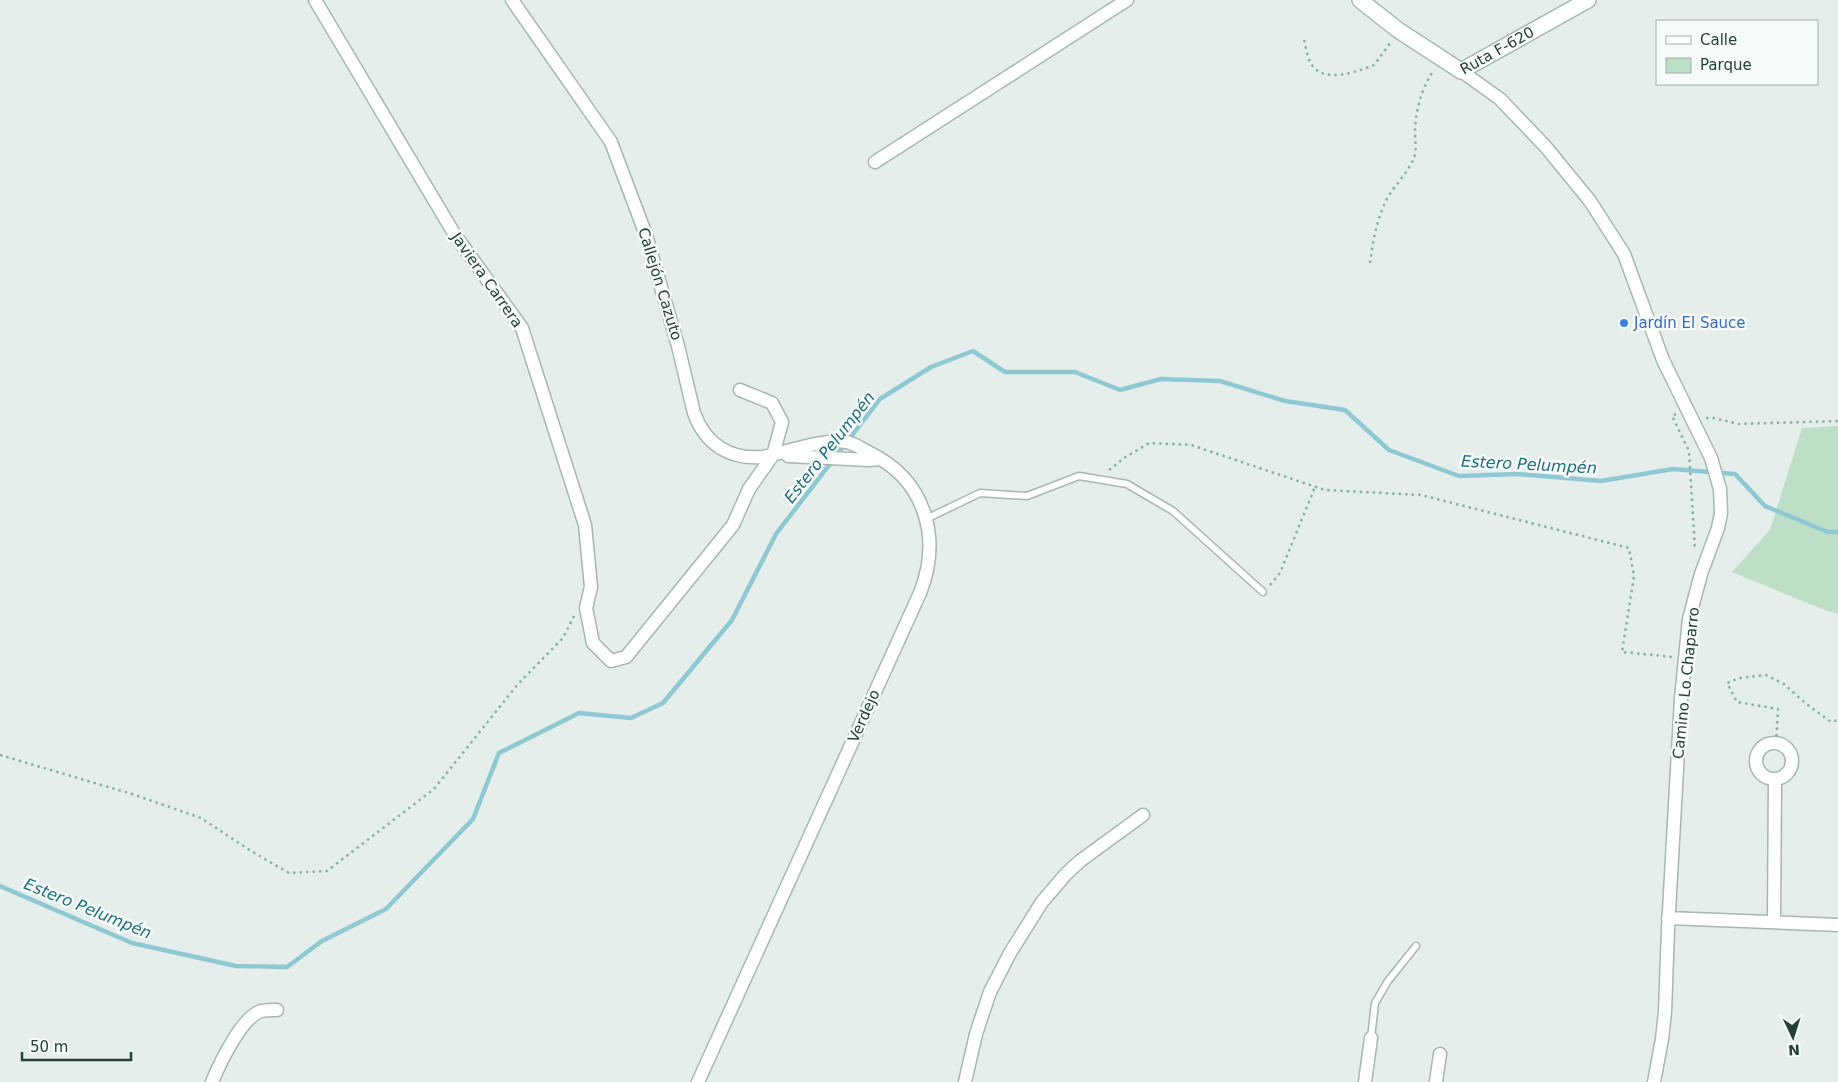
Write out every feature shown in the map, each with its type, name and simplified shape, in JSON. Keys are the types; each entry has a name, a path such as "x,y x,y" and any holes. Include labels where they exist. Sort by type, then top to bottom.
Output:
{"street":[{"name":"Javiera Carrera","path":"315,0 455,235 522,328 585,525 591,587 586,608 593,643 611,662 626,657 733,525 749,489 773,455"},
{"name":"Callejón Cazuto","path":"512,0 611,142 646,235 678,346 694,412 701,430 714,444 732,454 752,458 773,455 881,459"},
{"path":"875,162 1127,0"},
{"name":"Ruta F-620","path":"1360,0 1398,30 1461,71 1588,0"},
{"name":"Camino Lo Chaparro","path":"1461,71 1500,99 1545,146 1590,201 1624,254 1663,360 1711,458 1720,489 1721,512 1718,528 1701,574 1689,619 1681,698 1668,918 1665,1012 1654,1082"},
{"path":"740,390 772,403 782,422 773,455"},
{"name":"Verdejo","path":"698,1082 922,586 928,566 930,538 919,500 903,478 881,459"},
{"path":"1776,743 1787,748 1792,764 1786,775 1775,779 1764,775 1757,766 1756,760 1760,750 1776,743"},
{"path":"1774,922 1775,779"},
{"path":"966,1082 976,1034 990,992 1010,953 1042,902 1059,881 1080,861 1144,815"},
{"path":"1668,918 1838,925"},
{"path":"212,1082 224,1054 246,1024 260,1012 277,1010"},
{"path":"1365,1082 1371,1038"},
{"path":"1436,1082 1440,1054"}],"lane":[{"path":"926,519 980,493 1027,496 1079,476 1127,484 1172,511 1263,592"},
{"path":"1371,1038 1375,1003 1388,981 1416,946"}],"path":[{"path":"1304,40 1310,63 1321,74 1338,75 1374,65 1398,30"},
{"path":"1370,263 1378,220 1388,198 1414,157 1419,100 1424,85 1442,58"},
{"path":"1672,416 1689,451 1695,552"},
{"path":"1692,420 1713,418 1739,424 1838,421"},
{"path":"1098,479 1124,458 1149,443 1191,444 1325,490 1421,494 1629,548 1634,576 1622,652 1685,658"},
{"path":"1263,592 1280,573 1315,487"},
{"path":"0,755 132,794 201,818 289,874 326,871 434,789 518,684 564,638"},
{"path":"1776,743 1778,709 1737,702 1727,683 1739,678 1766,675 1784,684 1805,703 1831,722 1838,720"}],"green space":[{"path":"1838,426 1838,614 1732,572 1770,530 1802,428"}],"waterway":[{"name":"Estero Pelumpén","path":"0,886 132,943 236,966 287,967 322,941 386,909 473,819 499,753 579,713 631,718 663,703 732,620 776,534 880,399 931,367 973,351 1005,372 1075,372 1120,390 1161,379 1220,381 1285,401 1345,410 1389,450 1459,476 1518,474 1601,481 1673,469 1735,474 1765,506 1828,532 1838,532"}],"place":[{"name":"Jardín El Sauce","path":"1624,323"}]}
